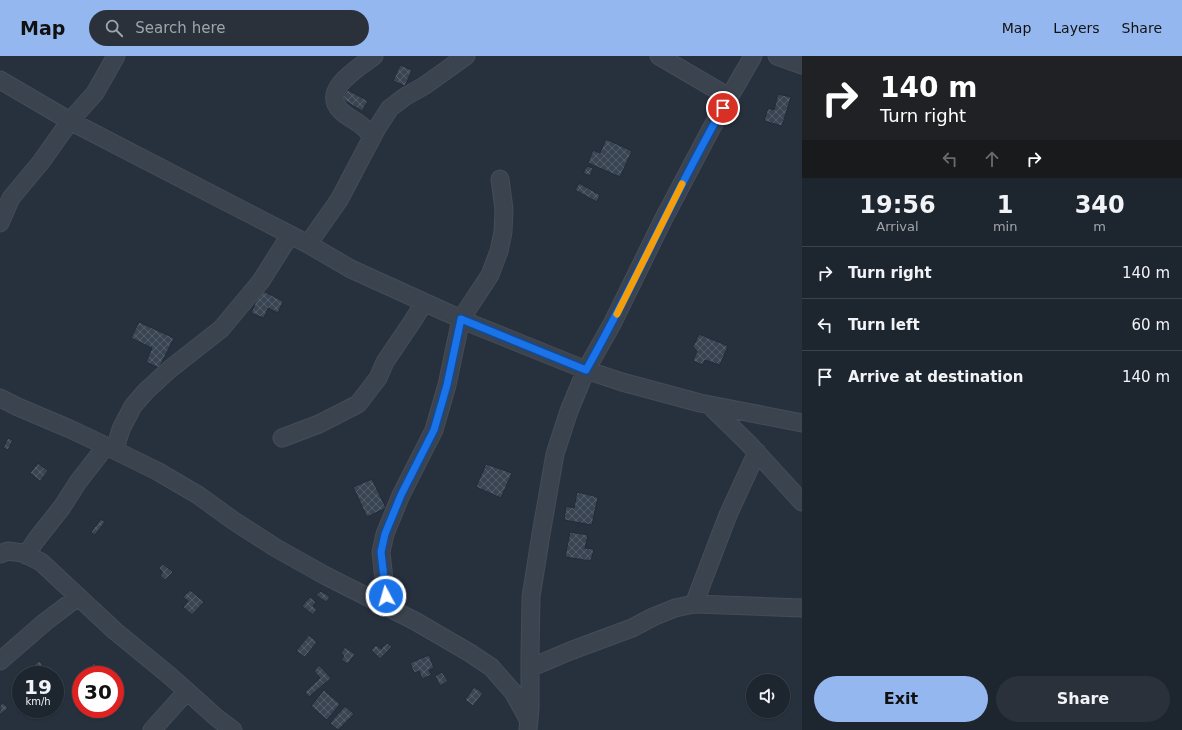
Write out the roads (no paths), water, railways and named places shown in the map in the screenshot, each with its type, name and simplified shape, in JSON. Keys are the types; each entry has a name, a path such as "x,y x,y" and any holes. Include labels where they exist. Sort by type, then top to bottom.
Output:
{"street":[{"path":"0,223 11,198 41,162 70,121 94,93 116,56"},
{"path":"373,136 362,126 340,111 336,103 335,94 341,82 374,56"},
{"path":"308,244 339,200 373,136 390,108 466,56"},
{"path":"659,56 729,97"},
{"path":"529,725 531,597 555,454 569,411 586,370 612,324 664,218 729,97 753,56"},
{"path":"777,56 802,65"},
{"path":"0,80 70,121 308,244 351,269 461,319 586,370 622,382 709,404 802,423"},
{"path":"387,607 381,552 385,534 401,495 434,430 447,385 461,319 490,275 499,252 503,232 504,209 500,179"},
{"path":"26,555 62,507 78,482 110,448 133,406 146,391 170,369 220,329 261,281 290,235"},
{"path":"282,438 319,424 358,404 378,378 385,362 424,303"},
{"path":"0,398 70,429 157,471 198,495 234,521 276,548 326,576 415,621 491,667 513,692 529,725"},
{"path":"709,404 757,452 802,502"},
{"path":"694,604 728,515 757,452"},
{"path":"0,554 15,552 41,562 115,631 233,730"},
{"path":"0,661 45,622 78,597"},
{"path":"530,668 570,651 632,628 653,616 675,608 694,604 802,608"},
{"path":"152,730 187,691"}]}
